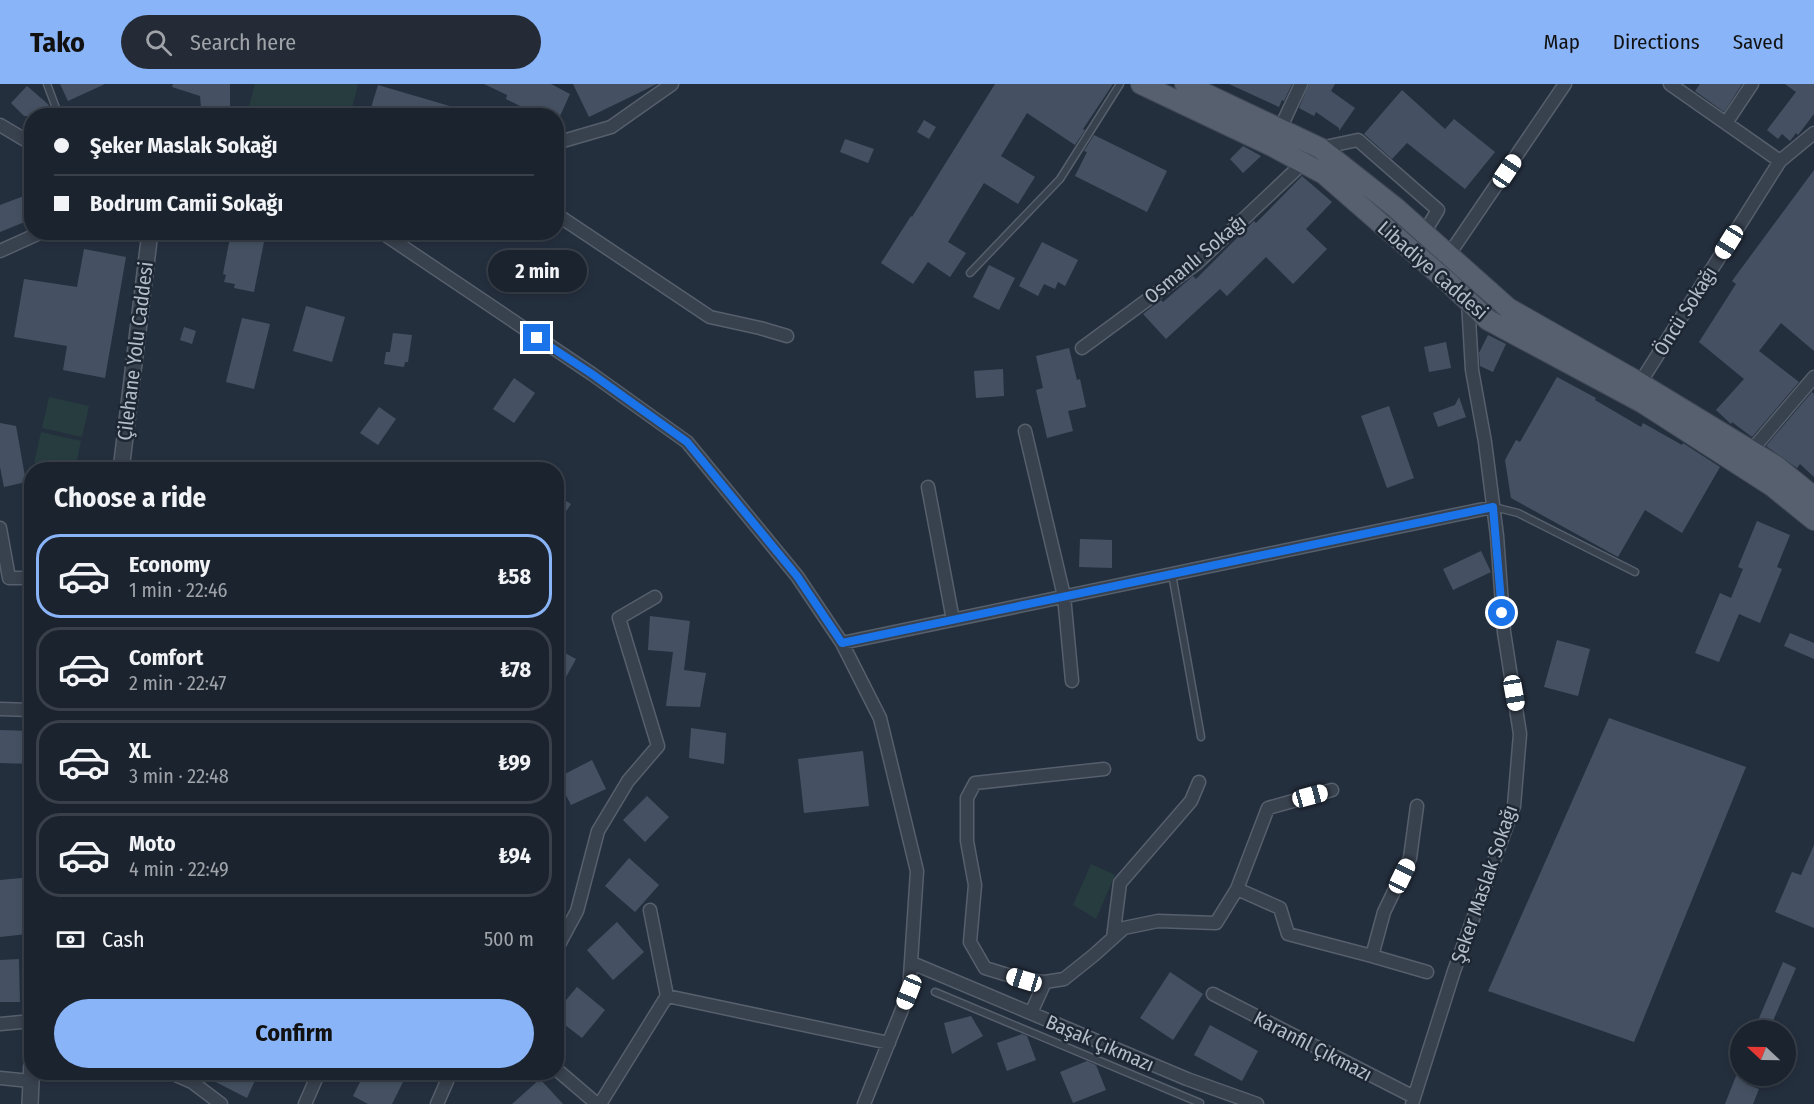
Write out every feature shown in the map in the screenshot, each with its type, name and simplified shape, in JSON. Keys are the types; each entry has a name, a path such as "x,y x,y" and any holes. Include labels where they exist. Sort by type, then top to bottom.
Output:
{"main road":[{"name":"Libadiye Caddesi","path":"1141,84 1324,174 1488,320 1642,403 1772,486 1814,520"},
{"name":"Libadiye Caddesi","path":"1185,84 1320,148 1396,208 1508,308 1640,383 1776,466 1814,496"}],"street":[{"path":"564,141 611,127 672,84"},
{"path":"1280,129 1301,84"},
{"path":"1433,269 1450,256 1565,84"},
{"path":"1670,84 1780,161"},
{"path":"1726,123 1752,84"},
{"path":"0,125 24,139"},
{"name":"Öncü Sokağı","path":"1640,383 1780,161 1814,133"},
{"path":"1320,148 1358,140 1438,210 1424,233"},
{"name":"Osmanlı Sokağı","path":"1082,348 1196,264 1303,163"},
{"path":"564,219 710,317 787,336"},
{"path":"0,251 24,240"},
{"name":"Çilehane Yolu Caddesi","path":"122,462 149,240"},
{"path":"393,240 592,374 687,442 797,576 842,643 880,718 917,871 909,992 864,1104"},
{"name":"Şeker Maslak Sokağı","path":"1413,1100 1454,971 1514,806 1520,734 1504,632 1485,442 1472,370 1468,300"},
{"path":"1751,451 1814,377"},
{"path":"1640,383 1642,403"},
{"path":"1025,431 1064,596 1072,681"},
{"path":"928,488 953,620"},
{"path":"842,643 1493,507"},
{"path":"0,528 9,578 24,578"},
{"path":"564,935 577,911 598,831 628,781 658,746 619,618 655,597"},
{"path":"0,709 24,710"},
{"path":"1104,769 975,783 967,798 968,841 975,885 970,942 985,968 1024,980 1045,982 1064,979 1124,928 1158,921 1216,923 1237,889 1268,808 1332,790"},
{"path":"1113,938 1120,883 1191,801 1199,782"},
{"path":"1372,956 1384,912 1410,858 1417,806"},
{"path":"1237,889 1280,908 1288,934 1427,972"},
{"path":"564,1076 598,1104 667,996 650,910"},
{"name":"Başak Çıkmazı","path":"912,963 1187,1079 1257,1104"},
{"path":"1031,1013 1045,982"},
{"name":"Karanfil Çıkmazı","path":"1213,994 1413,1100"},
{"path":"667,996 889,1043"},
{"path":"0,1024 24,1022"},
{"path":"0,1078 30,1081 30,1104"},
{"path":"197,1080 221,1104"},
{"path":"305,1104 316,1080"},
{"path":"437,1104 448,1080"}],"lane":[{"path":"46,84 56,108"},
{"path":"970,273 1060,179 1120,84"},
{"path":"1493,507 1518,513 1635,572"},
{"path":"1172,574 1201,737"},
{"path":"935,992 1200,1102 1199,1104"}],"green space":[{"path":"255,84 358,85 352,108 249,108"},
{"path":"49,397 89,406 82,437 42,428"},
{"path":"41,432 81,441 76,462 34,462"},
{"path":"1091,864 1115,875 1096,919 1073,905"}],"building":[{"path":"60,84 105,84 68,101"},
{"path":"173,84 230,84 230,106 201,107 200,96 172,87"},
{"path":"484,84 551,84 570,94 564,108 524,108 506,99 507,95"},
{"path":"573,84 657,84 589,117"},
{"path":"995,84 1113,84 1075,145 1027,113 1001,156 1035,177 1018,204 984,183 948,242 966,253 950,277 928,262 913,284 881,263"},
{"path":"1229,84 1292,84 1279,107"},
{"path":"1309,84 1335,84 1331,91 1355,108 1339,131 1339,128 1316,112 1314,116 1299,108"},
{"path":"1700,84 1742,84 1724,112 1695,91"},
{"path":"1785,84 1814,84 1814,114 1798,135 1796,133 1790,141 1782,134 1778,139 1767,130 1796,92"},
{"path":"378,85 456,108 371,108"},
{"path":"27,86 49,105 47,108 24,108 24,116 11,103"},
{"path":"1402,90 1445,129 1454,119 1495,152 1465,189 1407,143 1392,159 1364,134"},
{"path":"924,120 936,127 929,139 917,132"},
{"path":"1094,135 1167,171 1147,212 1075,176 1087,152 1084,151"},
{"path":"845,139 874,149 868,163 840,152"},
{"path":"1243,146 1261,156 1243,173 1230,159"},
{"path":"1814,170 1814,351 1781,323 1759,351 1799,382 1752,437 1732,422 1731,424 1716,410 1744,379 1699,342 1736,284 1732,281"},
{"path":"1302,176 1332,202 1306,229 1327,249 1293,284 1266,257 1227,296 1220,289 1166,339 1143,314 1161,300 1163,302 1193,276 1196,279"},
{"path":"24,196 24,222 0,232 0,205"},
{"path":"229,240 264,240 254,292 234,288 235,284 224,282 226,275 223,274"},
{"path":"1042,242 1078,260 1065,286 1058,282 1055,289 1044,284 1038,296 1019,286"},
{"path":"84,249 126,257 105,378 63,370 67,346 14,337 24,279 77,287"},
{"path":"989,265 1015,278 999,310 973,297"},
{"path":"306,306 345,317 332,362 293,351"},
{"path":"242,318 270,324 254,389 226,382"},
{"path":"184,327 196,331 192,344 180,340"},
{"path":"393,333 412,335 408,362 405,362 404,367 384,364 386,352 390,352"},
{"path":"1488,335 1506,344 1493,372 1480,366 1479,353"},
{"path":"1446,342 1451,368 1429,372 1424,347"},
{"path":"1069,348 1077,380 1080,379 1086,407 1068,411 1073,431 1047,438 1036,390 1043,388 1036,356"},
{"path":"1003,369 1004,396 976,398 974,371"},
{"path":"1557,377 1596,398 1595,400 1641,427 1643,423 1682,445 1683,443 1720,467 1682,533 1645,510 1618,557 1511,498 1505,460 1516,440 1520,442"},
{"path":"514,378 535,393 514,423 493,409"},
{"path":"1812,392 1814,394 1814,477 1800,464 1797,468 1766,446"},
{"path":"1459,397 1466,417 1438,427 1433,413 1455,405"},
{"path":"1389,406 1414,478 1387,488 1361,416"},
{"path":"379,407 396,419 378,445 360,433"},
{"path":"0,423 16,426 24,482 4,487 0,467"},
{"path":"564,500 571,504 564,514"},
{"path":"1757,521 1790,535 1777,567 1782,569 1760,623 1739,614 1719,662 1695,653 1720,593 1731,598 1743,569 1738,567"},
{"path":"1080,539 1112,540 1112,568 1079,567"},
{"path":"1481,551 1491,572 1453,590 1443,569"},
{"path":"650,616 690,621 684,670 706,673 700,707 666,706 673,652 648,650"},
{"path":"1790,633 1814,643 1814,659 1784,646"},
{"path":"1557,640 1590,649 1578,696 1544,687"},
{"path":"564,652 576,659 564,681"},
{"path":"1609,718 1746,767 1634,1042 1488,991"},
{"path":"691,728 726,733 724,764 689,758"},
{"path":"0,730 24,731 24,764 0,763"},
{"path":"863,751 869,806 804,813 798,759"},
{"path":"592,760 606,789 571,805 564,792 564,774"},
{"path":"647,796 669,817 645,842 623,820"},
{"path":"1814,845 1814,928 1775,912 1792,872 1801,875"},
{"path":"629,858 659,885 635,912 605,886"},
{"path":"22,878 24,934 0,937 0,880"},
{"path":"617,922 644,952 613,980 587,950"},
{"path":"19,959 20,1002 0,1002 0,960"},
{"path":"1783,962 1796,968 1773,1020 1758,1020"},
{"path":"1170,972 1203,994 1173,1040 1140,1018"},
{"path":"577,987 605,1010 582,1038 564,1024 564,1002"},
{"path":"971,1016 983,1036 952,1054 944,1023"},
{"path":"1210,1025 1258,1051 1242,1081 1194,1055"},
{"path":"1022,1034 1027,1036 1036,1060 1007,1071 997,1043"},
{"path":"1087,1061 1096,1065 1106,1090 1073,1103 1060,1072"},
{"path":"212,1080 255,1080 247,1098"},
{"path":"361,1080 404,1080 392,1104 368,1104 353,1096"},
{"path":"541,1080 563,1104 512,1104"},
{"path":"1732,1086 1751,1086 1759,1089 1753,1104 1725,1104"}],"route":[{"path":"537,338 687,442 797,576 842,643 1493,507 1502,613"}]}
